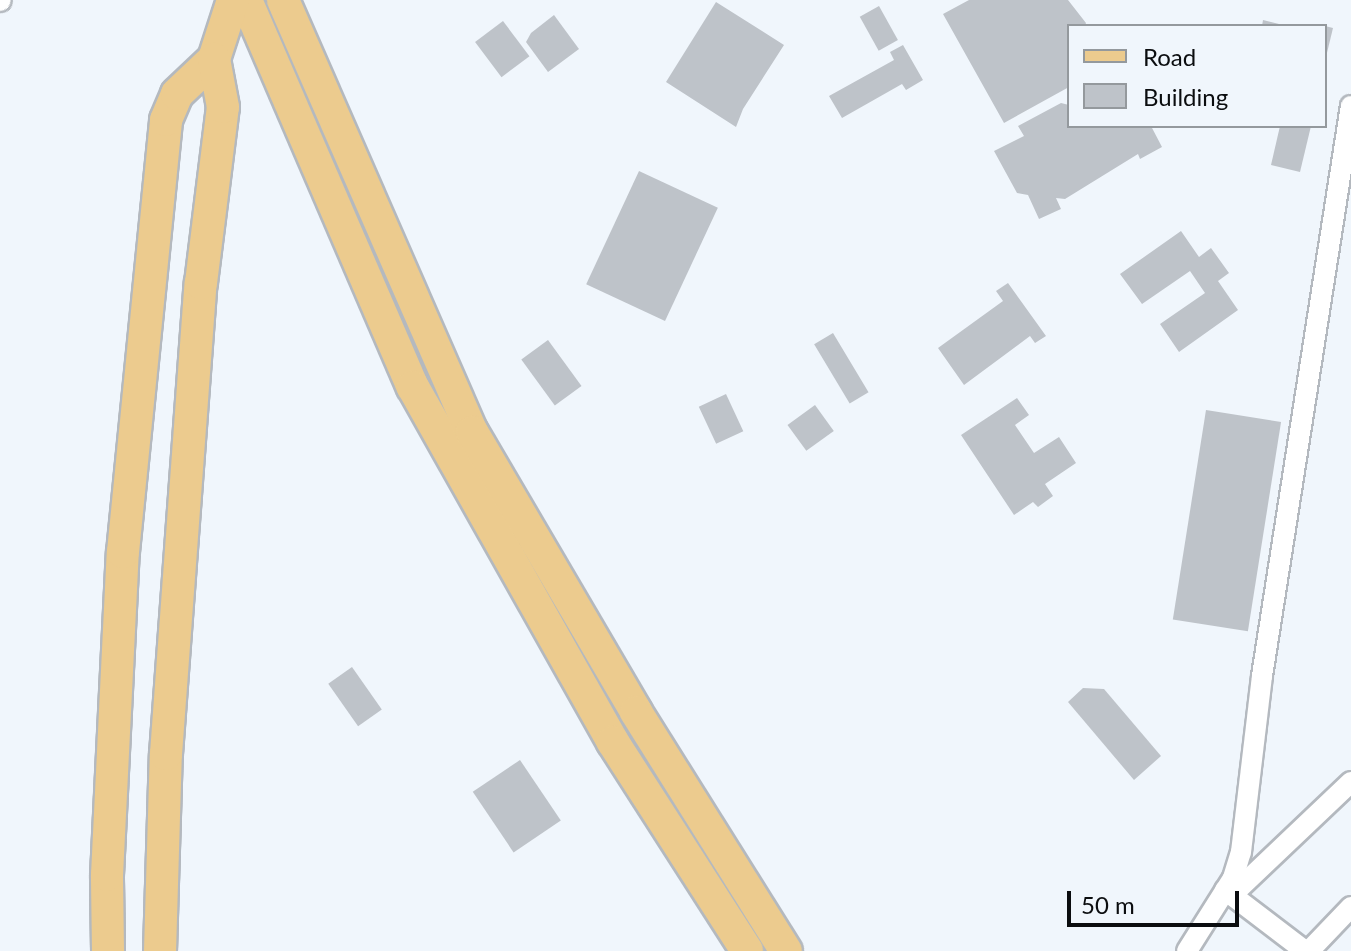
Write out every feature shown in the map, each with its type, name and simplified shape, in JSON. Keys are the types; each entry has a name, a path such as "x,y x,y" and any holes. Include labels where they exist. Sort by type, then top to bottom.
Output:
{"main road":[{"path":"160,951 166,754 201,283 223,107 214,59 233,0"},
{"path":"246,0 413,387 613,742 747,951"},
{"path":"283,0 472,432 628,698 786,951"},
{"path":"108,951 107,875 123,552 166,120 177,94 214,59"}],"street":[{"path":"1228,893 1241,852 1262,676 1351,106"},
{"path":"1187,951 1228,893 1351,782"},
{"path":"1228,893 1307,951 1351,907"}],"building":[{"path":"969,0 1068,0 1086,23 1067,24 1067,88 1004,123 943,14"},
{"path":"716,2 784,45 743,109 736,127 666,82"},
{"path":"879,6 898,40 879,51 860,17"},
{"path":"554,15 579,49 548,72 526,42 531,33"},
{"path":"503,21 529,56 502,77 475,42"},
{"path":"1327,26 1333,28 1327,53"},
{"path":"903,45 923,80 906,90 902,84 842,118 829,96 894,60 890,52"},
{"path":"1061,103 1067,104 1067,128 1152,128 1162,147 1140,159 1138,154 1065,199 1056,198 1061,209 1039,219 1028,195 1017,193 994,151 1024,136 1018,126"},
{"path":"1280,128 1311,128 1300,172 1271,165"},
{"path":"639,171 718,208 665,321 586,284"},
{"path":"1181,231 1199,257 1211,248 1229,273 1218,281 1238,310 1179,352 1160,324 1205,293 1190,271 1142,304 1120,274"},
{"path":"1008,283 1046,336 1035,343 1030,336 964,385 938,348 1003,301 996,291"},
{"path":"833,333 869,392 850,403 814,344"},
{"path":"548,340 582,386 555,406 521,359"},
{"path":"726,394 743,431 716,444 699,407"},
{"path":"1017,398 1029,415 1015,425 1034,453 1059,437 1076,463 1045,484 1053,496 1038,507 1033,502 1014,515 961,435"},
{"path":"815,405 834,431 806,451 787,425"},
{"path":"1206,410 1281,422 1248,631 1173,619"},
{"path":"352,667 382,710 358,726 328,684"},
{"path":"1083,688 1104,689 1161,756 1134,780 1068,702"},
{"path":"520,760 561,821 514,852 473,792"}]}
